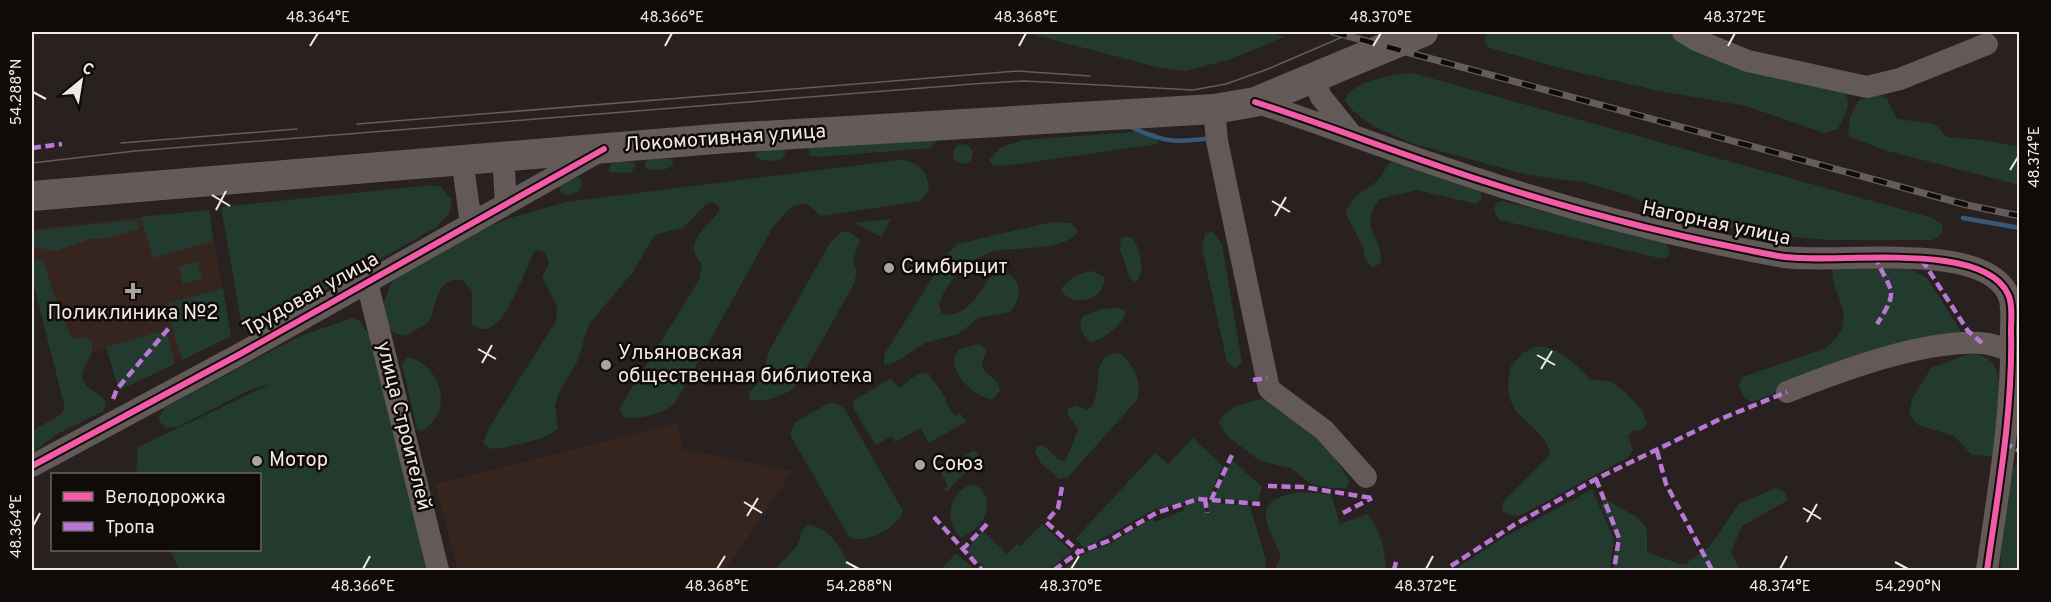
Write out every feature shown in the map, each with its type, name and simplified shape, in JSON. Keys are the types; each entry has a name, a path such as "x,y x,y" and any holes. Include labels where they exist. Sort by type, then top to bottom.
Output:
{"main road":[{"name":"Локомотивная улица","path":"32,196 812,132 1214,109 1255,102 1423,32"}],"street":[{"path":"1683,32 1696,40 1748,61 1867,87 1900,79 1987,44"},
{"name":"Нагорная улица","path":"1310,79 1321,97 1350,133"},
{"name":"Нагорная улица","path":"1255,102 1495,185 1712,244 1786,258 1895,256 1980,268 1999,281 2009,295 2012,351 2002,463 1987,570"},
{"path":"1214,109 1216,141 1269,389 1317,423 1366,477"},
{"name":"Трудовая улица","path":"32,466 604,149"},
{"path":"503,156 506,204"},
{"path":"462,159 471,224"},
{"name":"улица Строителей","path":"367,282 438,570"},
{"path":"1787,392 1883,358 1948,346 1982,343 2012,351"}],"shaded area":[{"name":"Поликлиника №2","path":"209,210 231,336 120,390 108,348 62,362 32,247 32,229"},
{"path":"677,423 683,449 793,471 725,570 458,570 435,484"}],"green space":[{"path":"1023,32 1269,32 1284,37 1231,59 1186,71 1157,67"},
{"path":"1487,32 1667,32 1768,70 1844,92 1848,106 1838,129 1824,133 1746,106 1659,91 1560,68 1490,48 1484,42"},
{"path":"1412,73 1933,218 1942,225 1943,230 1938,237 1932,240 1829,240 1769,235 1719,226 1672,214 1625,194 1582,182 1528,175 1411,143 1373,126 1353,111 1345,100 1349,93 1364,83"},
{"path":"1880,95 1887,99 1897,119 1929,123 1937,126 1947,137 1982,140 2019,147 2019,185 1884,150 1848,136 1850,117 1859,100"},
{"path":"1149,131 1158,134 1157,144 1003,166 994,166 989,160 1000,148 1022,140"},
{"path":"937,140 931,148 818,157 809,155 809,147"},
{"path":"963,144 970,147 973,154 970,161 963,164 956,161 953,154 956,147"},
{"path":"785,149 785,155 778,161 761,160 755,155 758,150"},
{"path":"672,159 673,165 659,170 644,167 647,160"},
{"path":"900,160 917,165 927,178 929,190 921,201 821,216 806,203 791,207 773,227 675,403 651,415 637,418 624,417 619,409 699,280 702,264 696,256 695,242 719,211 719,207 714,202 706,204 683,228 657,234 652,239 633,272 589,324 577,362 559,392 555,406 558,428 537,439 492,449 483,443 490,426 556,321 557,306 542,277 549,264 546,253 538,250 534,252 510,304 493,326 483,329 472,324 472,291 463,280 454,280 442,287 429,322 406,336 394,333 385,324 381,312 390,285 400,273 461,238 510,218 566,202"},
{"path":"1393,161 1481,192 1482,199 1476,204 1417,190 1379,199 1370,219 1381,254 1381,263 1372,268 1365,259 1363,247 1346,214 1355,197 1378,180"},
{"path":"634,162 636,166 630,173 608,172 611,164"},
{"path":"577,177 582,180 580,190 571,195 561,194 560,186"},
{"path":"431,185 441,187 452,200 449,214 435,228 255,330 247,331 242,326 221,207"},
{"path":"1502,201 1666,242 1670,254 1665,259 1659,258 1500,220 1495,214 1495,208 1496,203"},
{"path":"209,210 213,241 153,258 141,217"},
{"path":"891,219 881,237 855,223"},
{"path":"132,220 137,222 139,229 102,239 90,239 57,251 32,247 32,231"},
{"path":"1052,222 1071,223 1078,231 1064,242 1053,245 995,251 982,256 963,269 951,282 944,292 939,308 943,314 965,309 990,277 1007,273 1016,281 1019,291 1010,312 978,318 958,334 925,343 894,363 884,365 884,355 947,254 957,244"},
{"path":"841,232 850,232 860,240 853,261 857,271 854,284 796,386 774,398 750,400 749,393 762,379 769,351 830,243"},
{"path":"1213,232 1222,244 1242,363 1235,368 1227,362 1202,248 1205,233"},
{"path":"1127,236 1133,239 1140,254 1141,273 1136,282 1130,279 1120,249 1121,239"},
{"path":"33,259 40,260 46,267 70,335 74,339 86,337 92,344 91,354 82,375 83,380 106,403 103,411 57,434 32,453 32,431 60,415 65,408 32,278"},
{"path":"197,261 202,279 183,284 178,267"},
{"path":"1901,264 1927,278 1962,333 1804,376 1771,395 1752,402 1744,398 1739,385 1743,377 1826,348 1837,338 1844,318 1832,268"},
{"path":"1092,271 1104,277 1103,285 1095,296 1088,299 1073,299 1061,290 1074,277"},
{"path":"223,288 231,336 182,360 165,304"},
{"path":"1117,308 1126,311 1117,326 1091,342 1086,338 1081,328 1082,317 1101,309"},
{"name":"Мотор","path":"352,318 360,321 370,336 430,570 179,570 170,551 261,551 261,473 136,473 138,447 273,383 250,390 177,427 165,428 158,419 164,408 298,337"},
{"path":"166,330 175,364 119,390 106,347"},
{"path":"979,344 987,350 982,365 999,387 1000,391 993,399 985,398 969,388 954,364 959,349"},
{"path":"1535,347 1559,352 1591,380 1610,381 1625,392 1642,410 1647,424 1642,430 1632,431 1628,436 1633,450 1627,458 1521,515 1512,516 1502,511 1503,502 1550,455 1546,443 1515,409 1510,398 1508,384 1511,366 1523,353"},
{"path":"1119,353 1129,362 1136,374 1139,387 1137,400 1068,477 1059,479 1041,463 1035,452 1037,447 1043,445 1059,460 1066,460 1078,429 1067,414 1068,409 1077,405 1087,410 1091,408 1097,390 1100,365 1109,355"},
{"path":"1969,354 1989,360 1997,373 2000,396 1992,456 1972,455 1954,436 1918,425 1909,414 1912,399 1931,368"},
{"path":"406,357 418,361 428,369 440,390 441,401 438,413 432,423 421,431 417,429 402,365"},
{"path":"928,373 946,398 945,401 955,416 960,413 966,422 929,443 921,428 895,442 891,436 876,445 853,408 853,401 891,378 899,388 918,374"},
{"path":"1263,399 1290,410 1312,428 1346,475 1349,482 1346,488 1330,488 1311,484 1291,468 1260,461 1227,436 1219,422 1222,417 1232,408"},
{"path":"835,403 844,408 903,511 888,529 870,538 854,539 848,535 790,435 794,423 827,404"},
{"path":"1193,438 1223,466 1209,498 1155,509 1085,548 1075,539 1155,453 1168,464"},
{"path":"973,451 977,453 978,460 946,492 944,489 948,486 938,468 942,465 947,474 960,467 957,460"},
{"path":"2019,457 2019,570 2000,570 2006,498"},
{"path":"1232,460 1262,487 1258,501 1213,498"},
{"path":"973,484 986,496 986,513 976,528 961,537 955,531 952,523 951,507 959,493 965,487"},
{"path":"1775,488 1785,492 1788,500 1742,526 1731,552 1740,570 1613,570 1617,537 1601,506 1605,499 1638,518 1647,529 1647,552 1679,564 1685,564 1710,546 1739,504"},
{"path":"1592,489 1614,540 1610,570 1454,570 1501,539"},
{"path":"1300,492 1331,494 1340,524 1367,514 1381,539 1386,570 1275,570 1281,556 1267,522 1268,507 1273,500"},
{"path":"1204,502 1207,514 1209,513 1207,502 1250,506 1266,561 1265,570 1063,570 1085,553 1108,545 1153,518 1156,522 1184,510 1183,506"},
{"path":"1042,524 1072,552 1048,570 987,570 966,550 983,531 1007,554 1017,544 1020,546"},
{"path":"808,525 824,530 830,535 852,570 774,570 798,545 802,530"},
{"path":"956,553 975,570 941,570"}],"waterway":[{"path":"1133,128 1170,140 1188,141 1210,138"},
{"path":"1963,218 2020,228"}],"tram line":[{"path":"32,163 135,151 973,84 1024,81 1193,90 1226,84 1268,69 1354,32"},
{"path":"357,124 1017,71 1090,76"},
{"path":"121,143 297,129"}],"railway":[{"path":"1333,32 1967,205 2020,216"}],"marked path":[{"path":"32,148 62,144"},
{"path":"1875,256 1891,290 1889,303 1877,324"},
{"path":"1922,260 1968,331 1982,343"},
{"path":"113,399 117,389 169,328"},
{"path":"1253,380 1267,378"},
{"path":"1451,566 1514,525 1596,479 1718,420 1787,392"},
{"path":"2004,443 2020,451"},
{"path":"1657,451 1666,484 1712,570"},
{"path":"1211,500 1232,455"},
{"path":"1596,479 1619,538 1614,570"},
{"path":"1268,486 1303,487 1372,498"},
{"path":"1062,487 1058,508 1046,522 1079,552"},
{"path":"1343,513 1372,498"},
{"path":"1054,570 1079,552 1108,541 1156,513 1198,499 1260,504"},
{"path":"1205,499 1207,513"},
{"path":"934,517 982,570"},
{"path":"962,550 989,522"},
{"path":"1394,570 1396,562"}],"cycle path":[{"path":"1255,102 1493,184 1670,233 1778,256 1937,260 1968,266 1993,277 2008,294 2011,302 2011,361 2004,451 1987,570"},
{"path":"32,466 240,354 604,149"}],"place":[{"name":"Симбирцит","path":"889,268"},
{"name":"Поликлиника №2","path":"133,291"},
{"name":"Ульяновская общественная библиотека","path":"606,365"},
{"name":"Мотор","path":"257,461"},
{"name":"Союз","path":"920,465"}]}
